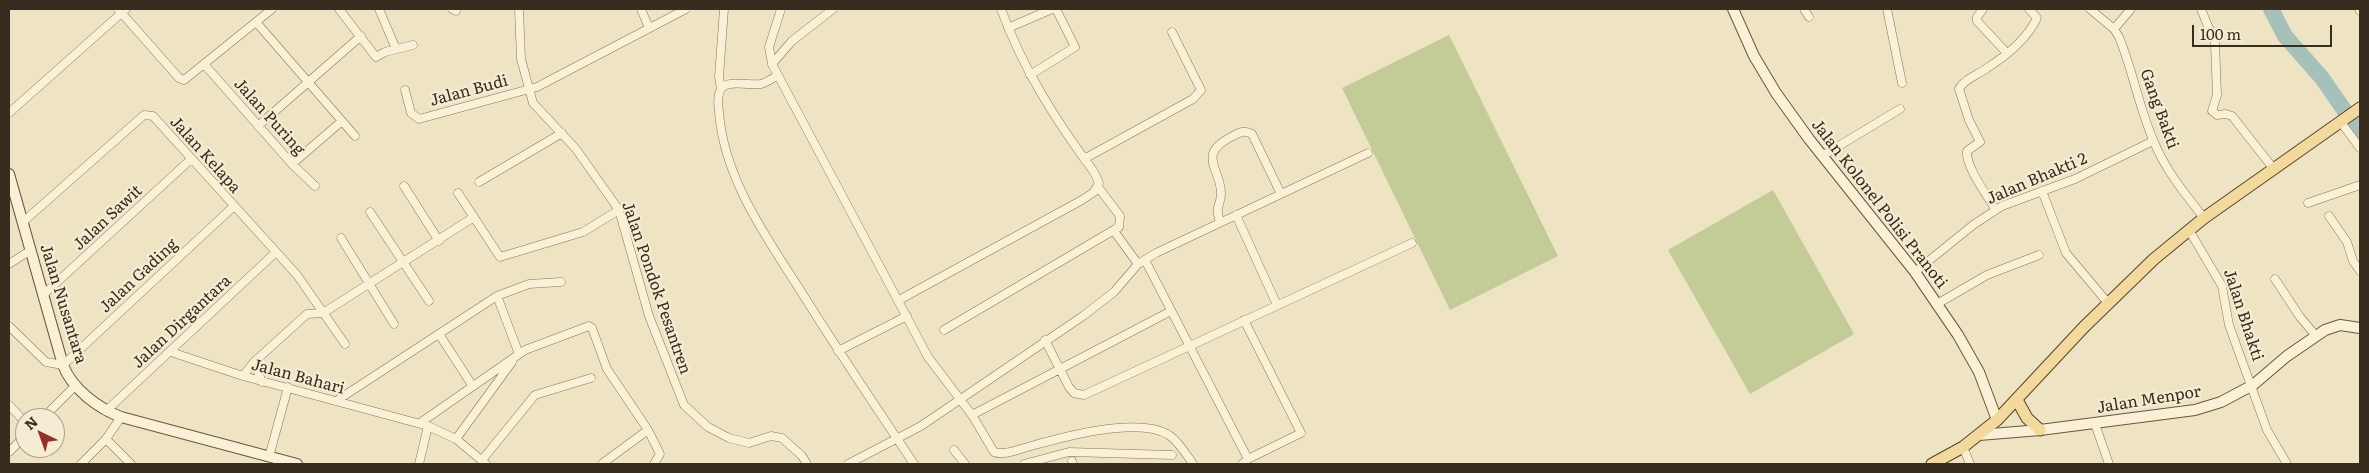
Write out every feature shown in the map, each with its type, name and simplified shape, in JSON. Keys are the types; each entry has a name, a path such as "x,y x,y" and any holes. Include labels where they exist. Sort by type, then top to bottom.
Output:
{"main road":[{"path":"1932,464 1963,447 1997,420 2138,273 2204,218 2350,114"},
{"path":"2017,400 2027,418 2040,430"}],"street":[{"path":"9,113 122,10 179,78 184,80 272,9"},
{"path":"338,9 376,57 413,45"},
{"path":"379,9 396,49"},
{"name":"Jalan Pondok Pesantren","path":"519,9 521,59 533,103 562,133 594,172 619,210 649,316 684,405 708,427 729,438 749,443 771,436 782,438 802,456 807,464"},
{"path":"641,9 649,28"},
{"name":"Jalan Budi","path":"405,90 411,113 419,118 530,89 686,9"},
{"path":"724,9 719,77 721,89 719,108 722,132 730,161 742,192 756,221 838,351 896,440 914,464"},
{"path":"781,9 769,47 772,64 928,357 972,415 990,449 997,454 1085,431 1146,429 1168,434 1193,464"},
{"path":"772,64 792,41 833,9"},
{"path":"944,330 1114,232 1121,222 1120,216 1098,187 1097,178 1030,75 1001,9"},
{"path":"1008,28 1052,9"},
{"path":"1030,75 1075,47 1056,9"},
{"name":"Jalan Kolonel Polisi Pranoti","path":"1733,9 1759,66 1795,120 1915,272 1937,304 1976,365 1997,420"},
{"path":"1804,9 1809,18"},
{"path":"1889,9 1902,83"},
{"path":"1984,9 1977,16 1977,21 2004,50"},
{"path":"1996,210 1967,158 1967,151 1980,142 1969,120 1959,90 1966,81 2007,53 2029,31 2037,18 2029,9"},
{"name":"Gang Bakti","path":"2090,9 2114,29 2120,40 2153,141 2174,180 2204,218"},
{"path":"2114,29 2131,9"},
{"path":"2201,9 2215,43 2217,95 2212,111 2217,115 2226,114 2232,116 2273,168"},
{"path":"256,22 355,136"},
{"path":"1084,159 1193,99 1201,90 1172,32"},
{"path":"258,126 361,36"},
{"name":"Jalan Puring","path":"204,64 292,164 315,186"},
{"path":"721,89 726,85 759,84 778,75"},
{"path":"1822,156 1900,109"},
{"path":"2350,114 2360,148"},
{"name":"Jalan Kelapa","path":"23,222 144,115 153,116 190,160 297,275 345,344"},
{"path":"292,164 342,121"},
{"path":"1220,222 1217,212 1221,190 1213,170 1212,157 1223,142 1236,134 1244,131 1252,134 1281,194"},
{"path":"479,182 562,133"},
{"name":"Jalan Bhakti 2","path":"1915,272 1996,210 2075,179 2153,141"},
{"path":"848,464 896,440 960,399 1106,299 1142,262 1220,222 1368,153"},
{"name":"Jalan Sawit","path":"43,295 190,160"},
{"name":"Jalan Nusantara","path":"9,174 11,192 23,222 63,365 76,385 106,411 121,417 297,464"},
{"path":"2308,203 2360,185"},
{"path":"404,186 439,241"},
{"path":"899,300 1082,200 1098,187"},
{"path":"2042,191 2066,253 2108,303"},
{"path":"458,193 500,257 583,232 619,210"},
{"name":"Jalan Gading","path":"63,365 233,206"},
{"path":"370,212 429,300"},
{"path":"1236,215 1277,305"},
{"path":"2329,216 2347,242 2353,260 2360,271"},
{"path":"243,376 254,362 307,314 323,313 474,217"},
{"name":"Jalan Bhakti","path":"2190,230 2222,286 2228,325 2268,430 2287,464"},
{"path":"1114,232 1142,262 1171,311 1190,345 1245,462 1300,433 1244,320"},
{"path":"341,238 368,285 394,324"},
{"path":"1045,340 1074,393 1084,395 1412,243"},
{"path":"9,264 31,250"},
{"name":"Jalan Dirgantara","path":"106,411 276,252"},
{"path":"1937,304 1987,276 2039,255"},
{"path":"2275,280 2300,317 2316,336"},
{"path":"336,401 498,296 529,284 561,282"},
{"path":"498,296 517,356"},
{"path":"972,415 1171,311"},
{"path":"838,351 907,316"},
{"name":"Jalan Menpor","path":"1979,435 2096,424 2195,410 2221,402 2252,384 2316,336 2340,325 2360,328"},
{"path":"9,326 46,362 63,365"},
{"path":"419,464 424,425 472,385 525,350 589,326 592,328 607,369 648,430 660,454 654,464"},
{"path":"439,334 472,385"},
{"name":"Jalan Bahari","path":"171,352 262,382 288,387 424,425 456,439 484,462"},
{"path":"456,439 517,356"},
{"path":"254,362 262,382"},
{"path":"484,462 535,395 591,378"},
{"path":"53,408 76,385"},
{"path":"269,457 288,387"},
{"path":"82,464 106,439 121,417"},
{"path":"2096,424 2109,464"},
{"path":"603,463 648,430"},
{"path":"106,439 131,464"},
{"path":"1963,447 1970,464"},
{"path":"954,450 965,464"},
{"path":"1024,464 1069,452 1172,455"}],"green space":[{"path":"1449,35 1558,256 1450,310 1342,88"},
{"path":"1773,190 1854,334 1750,394 1668,250"}],"waterway":[{"path":"2271,9 2285,36 2322,78 2360,133"}]}
